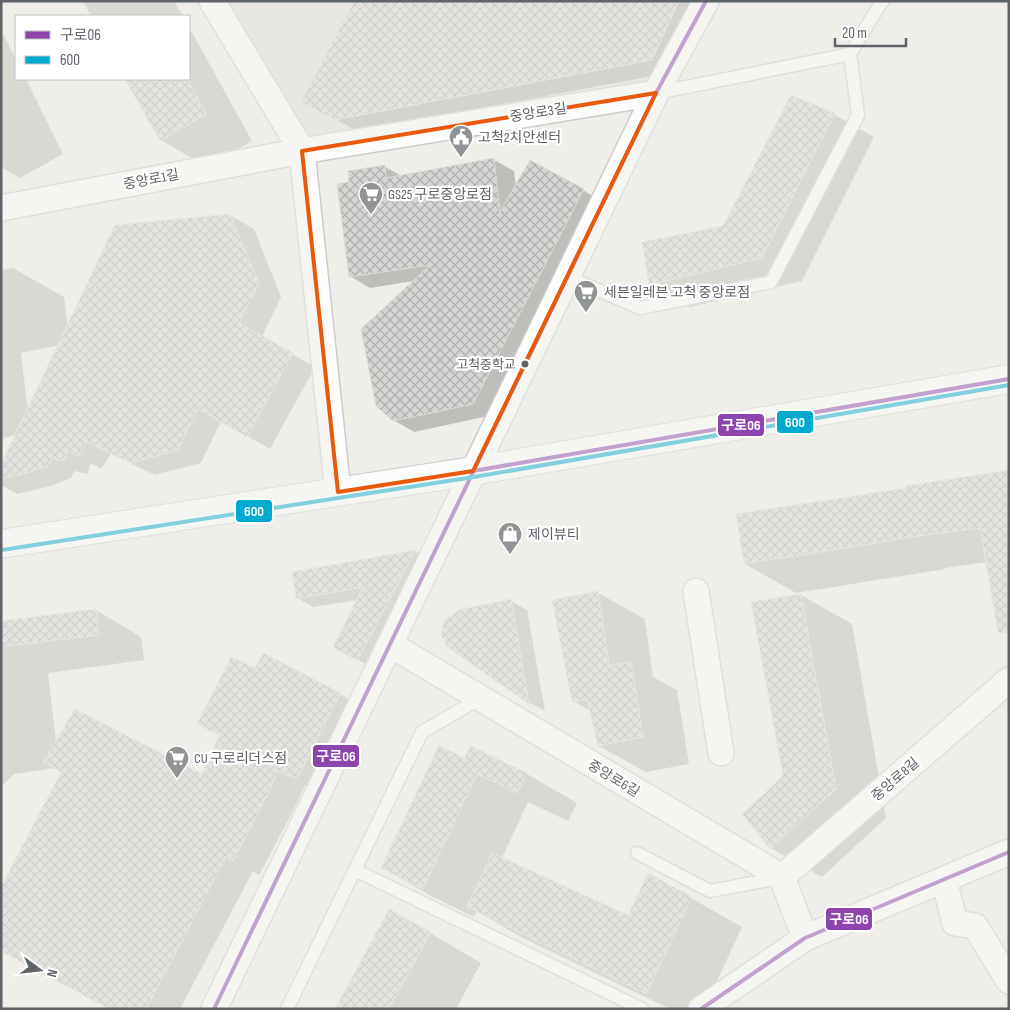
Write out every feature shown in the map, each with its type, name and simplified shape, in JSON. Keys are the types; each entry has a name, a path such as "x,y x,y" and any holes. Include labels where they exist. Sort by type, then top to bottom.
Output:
{"main road":[{"path":"1,544 473,471 1009,379"}],"street":[{"path":"212,1 302,151 338,492"},
{"path":"214,1009 656,93 706,1"},
{"name":"중앙로3길","path":"302,151 656,93"},
{"name":"중앙로1길","path":"1,208 302,151"},
{"path":"696,591 721,753"},
{"name":"중앙로6길","path":"391,645 782,878"},
{"name":"중앙로8길","path":"782,878 1009,680"},
{"path":"702,1009 805,938 1009,852"},
{"path":"782,878 805,938"},
{"path":"944,880 956,923 975,926 1009,982"}],"lane":[{"path":"568,277 640,308 771,282 858,115 850,54 883,1"},
{"path":"656,93 850,54"},
{"path":"287,1009 422,732 481,698"},
{"path":"637,853 710,891 782,878"},
{"path":"355,870 642,1009"}],"highlighted area":[{"path":"656,93 568,277 473,471 338,492 302,151"}],"shaded area":[{"path":"212,1 706,1 656,93 302,151"}],"building":[{"path":"354,1 679,1 652,60 334,120 301,102"},
{"path":"126,80 188,80 206,114 160,141"},
{"path":"791,95 835,113 762,258 649,285 642,242 723,226"},
{"path":"494,158 500,212 530,160 584,189 473,404 393,421 376,406 361,329 430,265 349,277 337,184 349,182 348,171 385,165 386,178"},
{"path":"230,214 259,283 239,323 293,353 247,437 198,409 178,450 131,463 87,442 78,457 68,450 64,461 52,458 48,466 1,479 1,464 115,225"},
{"path":"1009,470 1009,632 998,633 980,528 895,539 744,564 736,514"},
{"path":"416,550 357,661 333,647 363,587 296,599 292,572"},
{"path":"598,591 609,665 631,662 643,737 598,746 587,700 572,702 552,600"},
{"path":"801,594 836,789 770,849 742,814 783,776 751,602"},
{"path":"511,599 529,704 447,647 441,634 444,621 458,610"},
{"path":"96,609 99,635 1,647 1,621"},
{"path":"263,653 341,693 297,779 278,771 233,861 226,857 146,1009 109,1009 1,951 1,887 61,772 43,762 75,709 202,774 219,735 197,724 231,657 255,668"},
{"path":"439,745 464,758 471,746 527,773 517,793 477,774 423,889 381,868"},
{"path":"492,853 628,915 648,873 692,897 646,994 467,907"},
{"path":"389,909 431,932 389,1009 335,1009"}],"transit line":[{"name":"구로06","path":"214,1009 656,93 706,1"},
{"name":"구로06","path":"473,471 1009,379"},
{"name":"600","path":"2,550 474,477 1009,385"},
{"name":"구로06","path":"701,1009 805,938 1009,852"}],"place":[{"name":"고척2치안센터","path":"461,158"},
{"name":"GS25 구로중앙로점","path":"371,215"},
{"name":"세븐일레븐 고척 중앙로점","path":"586,313"},
{"name":"고척중학교","path":"525,364"},
{"name":"제이뷰티","path":"510,555"},
{"name":"CU 구로리더스점","path":"177,779"}]}
